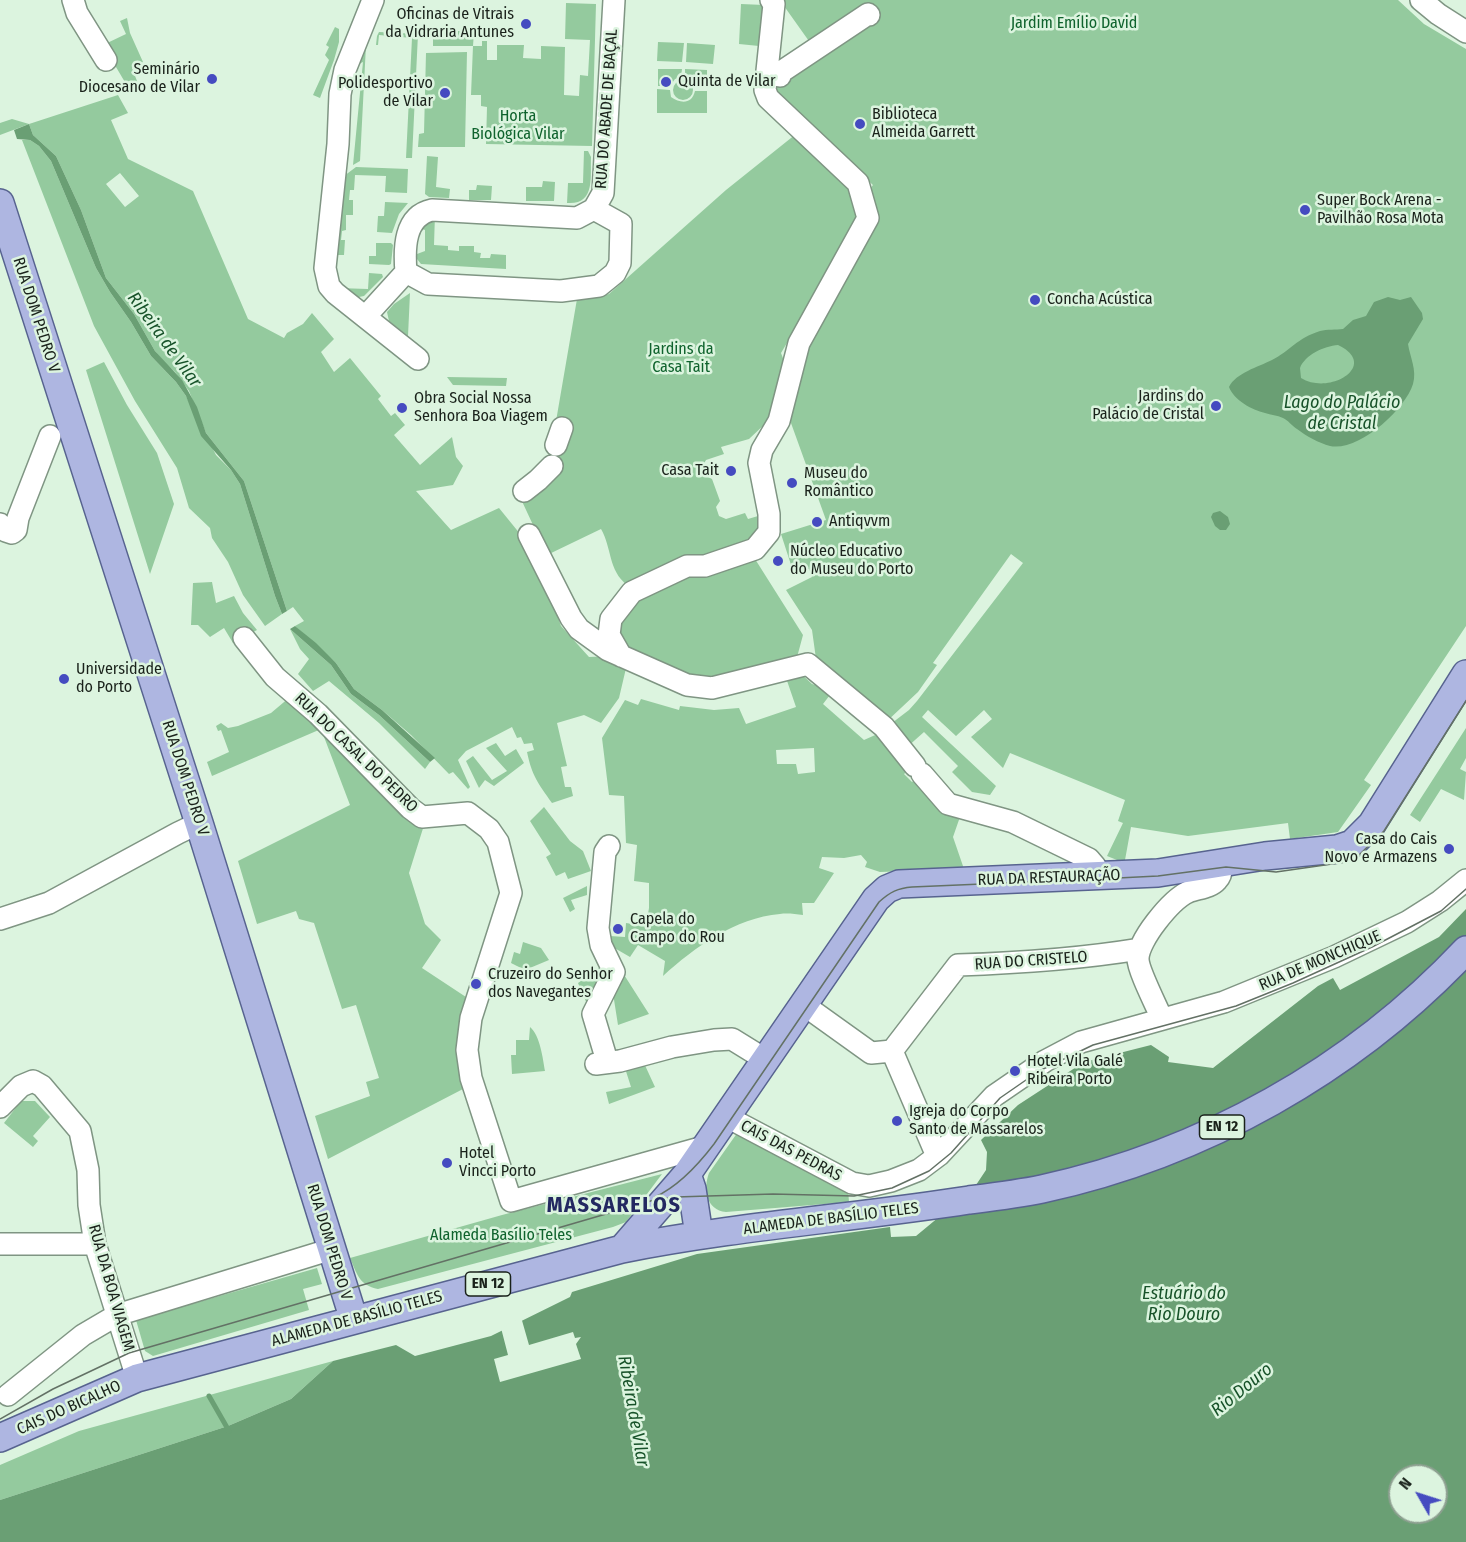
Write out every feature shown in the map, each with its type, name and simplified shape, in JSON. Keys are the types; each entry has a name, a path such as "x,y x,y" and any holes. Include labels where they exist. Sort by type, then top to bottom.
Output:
{"main road":[{"name":"RUA DOM PEDRO V","path":"0,203 199,823 354,1320"},
{"name":"RUA DA RESTAURAÇÃO","path":"622,1249 683,1180 876,898 886,889 898,884 1158,873 1221,862 1337,849 1352,844 1372,824 1466,674"},
{"name":"ALAMEDA DE BASÍLIO TELES","path":"137,1378 622,1249 691,1236 932,1206 1041,1189 1090,1177 1183,1145 1276,1100 1355,1048 1425,991 1466,950"},
{"path":"683,1180 692,1189 691,1236"},
{"name":"CAIS DO BICALHO","path":"0,1438 137,1378"}],"street":[{"path":"73,0 77,13 106,60"},
{"path":"373,0 345,70 340,94 338,144 325,268 329,286 418,359"},
{"name":"RUA DO ABADE DE BAÇAL","path":"406,272 407,243 411,224 417,216 425,212 577,218 594,209 603,193 614,0"},
{"path":"621,656 609,635 611,619 632,592 687,566 705,566 755,549 769,532 769,514 759,464 762,450 779,421 799,343 868,218 858,183 768,98 765,90 774,4 771,0"},
{"path":"1421,0 1466,32"},
{"path":"780,76 778,74 869,15"},
{"path":"365,316 406,272 428,284 561,291 599,286 615,273 620,263 621,224 594,209"},
{"path":"0,524 6,531 12,533 16,530 18,518 50,436"},
{"path":"516,496 538,480 554,446"},
{"path":"529,535 570,618 579,629 608,650 687,685 712,688 807,664 884,727 948,804 1013,822 1089,859 1095,866 1098,876"},
{"name":"RUA DO CASAL DO PEDRO","path":"244,638 275,677 318,714 410,808 422,817 457,810 468,813 489,829 498,842 511,893 471,1018 467,1050 511,1201 707,1146"},
{"path":"0,919 49,903 199,823"},
{"path":"600,848 598,928 602,945 614,972 593,1014 601,1062 620,1060 703,1041 732,1039 766,1060"},
{"path":"1162,1019 1138,961 1140,949 1147,936 1175,902 1187,893 1211,885 1218,879 1221,873 1221,862"},
{"name":"RUA DE MONCHIQUE","path":"1162,1019 1224,1002 1334,957 1407,922 1440,901 1466,880"},
{"name":"RUA DO CRISTELO","path":"892,1051 958,965 1040,962 1140,949"},
{"path":"804,1005 871,1053 892,1051 934,1149 939,1155"},
{"name":"CAIS DAS PEDRAS","path":"728,1117 841,1174 852,1183 869,1186 891,1181 919,1170 939,1155 994,1096 1045,1061 1081,1042 1162,1019"},
{"name":"RUA DA BOA VIAGEM","path":"0,1107 21,1086 33,1081 42,1086 80,1131 88,1170 89,1204 95,1244 137,1378"},
{"path":"0,1244 95,1244"},
{"path":"8,1395 83,1335 117,1315 332,1249"}],"green space":[{"name":"Jardins do Palácio de Cristal","path":"785,0 1398,0 1424,24 1466,49 1466,626 1364,780 1371,785 1338,832 1290,839 1288,823 1188,836 1131,827 1125,860 1117,860 1107,856 1123,823 1118,821 1125,800 1010,753 1003,768 971,737 992,719 984,710 956,736 928,710 922,717 996,786 990,795 972,792 952,772 958,766 924,732 906,748 888,726 917,701 1023,563 1011,554 933,663 937,665 918,692 885,723 817,666 812,630 786,590 812,577 809,569 794,574 781,534 826,520 787,412 807,340 878,222 873,196 868,191 873,185 780,100 774,90 775,79 816,51 784,6"},
{"name":"Horta Biológica Vilar","path":"566,3 596,4 592,146 486,144 487,107 481,106 481,95 471,95 473,46 482,46 482,41 487,41 487,60 497,60 497,45 524,45 523,58 541,59 541,46 565,47 564,95 579,96 580,75 588,76 590,40 565,39"},
{"path":"741,4 764,5 759,46 739,44"},
{"path":"127,18 130,33 143,62 132,68 138,90 134,92 129,89 103,45 126,34 120,21"},
{"path":"335,27 339,29 339,42 320,98 313,95 329,60 325,55 329,47 326,45"},
{"path":"433,31 447,31 447,36 458,36 458,31 474,32 473,46 433,46"},
{"path":"379,32 418,34 412,158 406,158 412,38 379,35 378,45 376,45"},
{"path":"658,42 684,43 682,62 657,61"},
{"path":"687,43 715,45 713,64 686,62"},
{"path":"366,45 360,161 353,165 363,62 351,68"},
{"name":"Polidesportivo de Vilar","path":"467,52 465,147 418,147 419,134 424,133 426,53"},
{"path":"658,69 682,69 681,77 675,79 670,86 658,86"},
{"path":"685,69 707,70 707,86 695,86 692,80 685,78"},
{"path":"683,80 690,83 693,90 690,97 683,100 676,97 673,90 676,83"},
{"path":"657,89 670,90 671,97 682,102 689,100 695,91 707,91 707,113 657,113"},
{"path":"118,95 128,113 111,120 128,159 193,191 248,319 284,338 287,333 303,324 312,313 334,339 321,352 334,372 350,358 381,396 378,399 391,416 395,413 405,425 394,435 420,465 452,437 456,457 463,466 453,485 416,491 451,530 499,508 525,540 551,597 561,626 589,657 613,656 627,664 619,698 601,723 584,715 557,723 567,766 561,767 565,787 571,787 573,796 552,803 531,767 527,752 534,750 532,743 524,744 521,737 517,738 512,727 466,751 458,760 470,787 468,789 453,772 449,774 411,735 354,689 336,663 295,626 304,621 293,607 287,611 244,481 206,433 189,391 155,351 134,314 106,278 81,210 56,156 33,135 29,124","holes":["120,173 139,196 125,207 106,184"]},
{"path":"12,119 29,124 0,135 0,123"},
{"name":"Jardins da Casa Tait","path":"796,134 850,184 859,215 856,227 781,353 787,369 767,422 749,439 721,447 724,454 706,460 702,467 706,476 712,479 720,501 716,507 719,516 726,519 745,513 748,519 758,516 756,509 765,506 758,538 627,585 616,573 601,529 547,555 520,497 551,483 560,474 556,466 565,429 555,427 577,299 609,294 726,190"},
{"path":"22,140 30,140 39,146 51,161 96,268 110,292 151,356 186,396 216,455 231,470 240,484 282,614 265,626 243,595 228,562 212,538 210,528 189,508 177,468 135,401 94,326"},
{"path":"584,151 588,151 591,157 590,188 583,199 567,203 568,183 583,183"},
{"path":"427,156 438,157 436,187 450,189 449,198 429,197 425,194"},
{"path":"356,167 408,169 407,193 385,192 386,176 355,175 354,190 350,190 349,200 353,200 353,215 346,215 346,230 342,231 341,240 345,240 344,255 338,255 337,262 335,262 336,286 332,281 344,176"},
{"path":"543,181 555,182 554,201 526,201 526,187 542,187"},
{"path":"477,185 492,186 491,200 469,200 469,190 476,190"},
{"path":"385,202 408,203 399,214 392,233 377,232 378,216 384,216"},
{"path":"435,214 434,245 448,246 448,250 459,251 459,246 474,246 474,252 481,253 480,258 490,258 491,254 506,255 506,269 421,264 417,259 417,254 425,251 425,230 420,228"},
{"path":"376,243 393,245 391,264 369,264 369,256 376,256"},
{"path":"369,273 382,274 383,277 364,296 354,298 338,288 368,289"},
{"path":"410,293 408,336 389,321 387,312"},
{"path":"104,362 157,453 174,504 150,574 86,370"},
{"path":"447,377 507,378 506,386 453,385"},
{"path":"755,559 803,635 796,661 705,682 630,655 615,635 631,601 639,595 669,582"},
{"path":"212,582 216,603 234,596 243,613 257,630 233,643 224,628 210,637 198,625 191,625 193,583"},
{"path":"290,629 331,665 351,694 379,715 430,762 425,769 379,723 329,681 313,691 298,674 309,659 300,649"},
{"path":"797,670 812,684 833,691 823,704 864,740 882,732 910,769 904,774 912,782 919,777 961,814 953,837 964,869 880,872 865,867 867,862 861,855 844,858 822,857 819,868 834,873 814,903 802,903 803,915 785,914 747,921 702,945 663,976 665,961 638,945 630,957 611,946 610,936 625,937 626,923 646,926 649,883 634,881 637,845 626,843 624,796 609,795 602,738 625,700 638,705 641,699 679,710 680,706 714,710 739,708 746,724 796,707 784,672","holes":["814,748 815,772 798,774 796,764 777,764 776,750"]},
{"path":"290,697 425,822 409,873 425,924 441,940 422,968 469,999 459,1051 463,1089 328,1159 315,1116 370,1096 366,1082 379,1078 356,1005 342,1009 314,923 299,919 296,911 257,924 238,861 350,805 321,729 212,776 207,762 229,752 221,730 218,731 216,726 221,723 228,728 238,726 271,713"},
{"path":"1466,728 1466,758 1460,769 1466,772 1464,800 1441,789 1420,822 1410,815"},
{"path":"496,743 505,756 516,749 524,763 494,786 485,780 479,788 466,761 473,756 492,780 507,771 486,748"},
{"path":"544,807 570,841 583,851 591,871 568,879 565,872 556,876 546,857 551,854 530,821"},
{"path":"587,886 587,895 571,900 575,909 570,912 563,898"},
{"path":"523,942 541,948 549,960 525,970 511,963 514,952 520,954"},
{"path":"602,966 608,976 587,1004 578,983"},
{"path":"621,970 649,1014 618,1025 612,987"},
{"path":"530,1027 539,1041 545,1071 512,1074 511,1055 516,1055 516,1040 529,1040"},
{"path":"643,1061 655,1087 609,1104 606,1092 631,1087 624,1065"},
{"path":"21,1101 35,1101 50,1117 33,1136 38,1141 33,1147 4,1123"},
{"path":"740,1129 848,1189 849,1202 726,1212 714,1207 706,1192 709,1173"},
{"name":"Alameda Basílio Teles","path":"662,1174 626,1222 613,1227 378,1289 363,1282 350,1258 502,1215"},
{"path":"317,1268 322,1284 303,1289 309,1310 153,1356 145,1351 136,1320"},
{"path":"333,1361 291,1399 228,1426 0,1500 0,1465 79,1431"}],"water":[{"path":"29,124 33,135 56,156 81,210 106,278 134,314 155,351 182,380 197,407 206,433 244,481 287,611 282,614 240,484 231,470 201,436 186,396 151,356 110,292 96,268 51,161 39,146 30,140 17,139 14,130"},
{"name":"Lago do Palácio de Cristal","path":"1388,297 1400,300 1411,297 1422,313 1423,319 1408,344 1413,364 1413,384 1401,406 1391,417 1366,436 1341,446 1326,445 1304,434 1283,418 1249,407 1231,392 1229,387 1232,382 1242,374 1278,356 1312,334 1323,330 1343,329 1353,320 1366,316 1374,302","holes":["1338,345 1350,353 1354,361 1352,369 1337,381 1313,383 1301,378 1302,363 1316,352"]},
{"path":"1220,511 1228,517 1230,524 1226,530 1220,530 1215,526 1211,517 1213,513"},
{"path":"295,626 336,663 354,689 382,710 435,758 430,762 379,715 351,694 331,665 290,629"},
{"name":"Estuário do Rio Douro","path":"1466,909 1466,1542 0,1542 0,1500 228,1426 291,1399 333,1361 396,1345 415,1356 491,1336 570,1297 572,1292 697,1254 890,1227 891,1237 916,1236 974,1188 986,1170 987,1152 981,1140 1018,1105 1084,1062 1151,1045 1169,1057 1168,1062 1213,1068 1318,986 1333,978 1340,990 1439,937"}],"pier":[{"path":"521,1317 529,1345 573,1332 575,1338 581,1337 576,1344 581,1359 500,1382 494,1359 508,1355 501,1328"}],"waterway":[{"path":"209,1396 229,1431"}],"tram line":[{"path":"655,1197 688,1174 714,1144 879,902 891,893 912,887 1158,876 1226,867 1276,872 1346,862 1359,855 1384,831 1466,701"},
{"path":"0,1419 53,1389 129,1353 654,1200 676,1197 773,1194 854,1196 892,1188 929,1171 951,1153 1000,1098 1039,1071 1093,1045 1236,1006 1293,983 1372,947 1441,911 1466,889"}],"place":[{"name":"Oficinas de Vitrais da Vidraria Antunes","path":"526,24"},
{"name":"Seminário Diocesano de Vilar","path":"212,79"},
{"name":"Quinta de Vilar","path":"666,82"},
{"name":"Polidesportivo de Vilar","path":"445,93"},
{"name":"Biblioteca Almeida Garrett","path":"860,124"},
{"name":"Super Bock Arena - Pavilhão Rosa Mota","path":"1305,210"},
{"name":"Concha Acústica","path":"1035,300"},
{"name":"Jardins do Palácio de Cristal","path":"1216,406"},
{"name":"Obra Social Nossa Senhora Boa Viagem","path":"402,408"},
{"name":"Casa Tait","path":"731,471"},
{"name":"Museu do Romântico","path":"792,483"},
{"name":"Antiqvvm","path":"817,522"},
{"name":"Núcleo Educativo do Museu do Porto","path":"778,561"},
{"name":"Universidade do Porto","path":"64,679"},
{"name":"Casa do Cais Novo e Armazens","path":"1449,849"},
{"name":"Capela do Campo do Rou","path":"618,929"},
{"name":"Cruzeiro do Senhor dos Navegantes","path":"476,984"},
{"name":"Hotel Vila Galé Ribeira Porto","path":"1015,1071"},
{"name":"Igreja do Corpo Santo de Massarelos","path":"897,1121"},
{"name":"Hotel Vincci Porto","path":"447,1163"}],"district":[{"name":"MASSARELOS","path":"614,1206"}],"park label":[{"name":"Jardim Emílio David","path":"1074,24"}],"water label":[{"name":"Ribeira de Vilar","path":"164,340"},
{"name":"Rio Douro","path":"1242,1390"},
{"name":"Ribeira de Vilar","path":"633,1411"}]}
